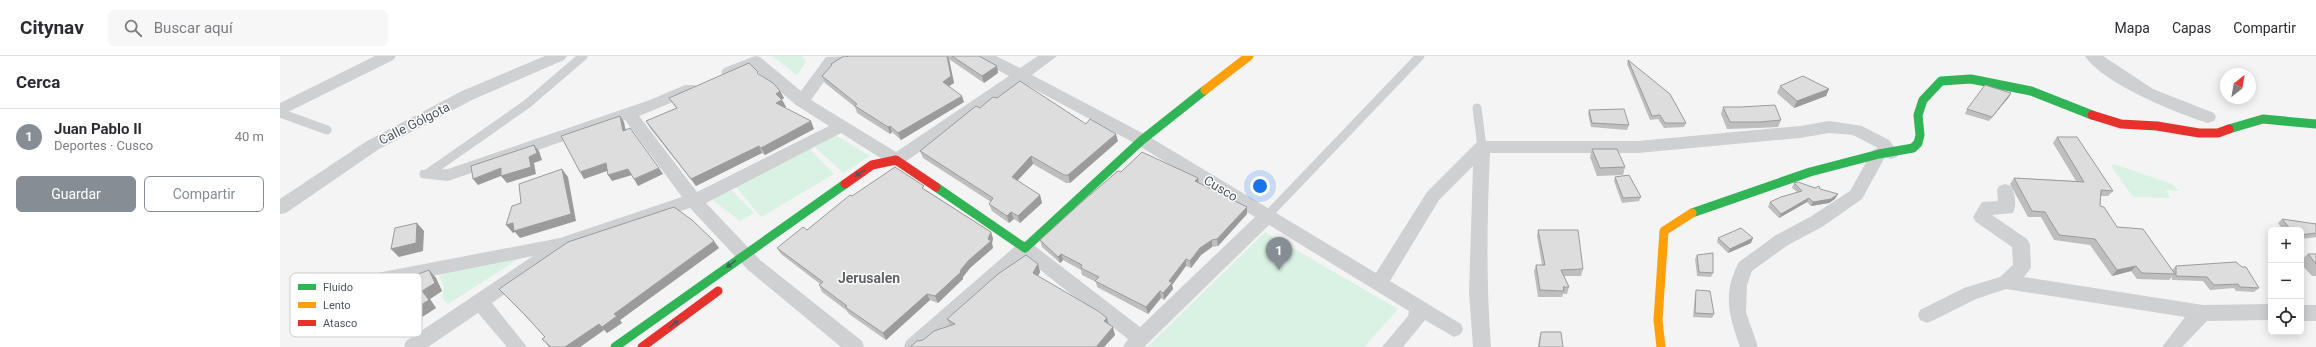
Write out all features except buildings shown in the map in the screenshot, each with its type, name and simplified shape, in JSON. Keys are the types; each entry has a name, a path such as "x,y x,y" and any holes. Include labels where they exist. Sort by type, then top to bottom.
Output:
{"street":[{"path":"280,112 388,56"},
{"name":"Calle Gólgota","path":"280,208 373,145 468,95 559,56"},
{"name":"Cusco","path":"984,56 1019,76 1142,140 1454,329"},
{"path":"876,174 1049,56"},
{"path":"913,347 1025,248 1142,140 1249,56"},
{"path":"2093,56 2109,69 2154,96 2208,117"},
{"path":"802,101 832,58"},
{"path":"427,174 448,175 656,104 755,61 802,101 896,160 1025,248 1137,342 1268,216"},
{"path":"1661,347 1658,320 1664,231 1698,210 1810,172 1884,150 1913,148 1918,143 1920,135 1918,115 1923,100 1941,80 1971,79 2031,91 2055,100 2063,105 2121,124 2157,126 2199,133 2218,133 2263,119 2316,124"},
{"path":"628,113 694,201 751,262 855,347"},
{"path":"412,273 567,242 676,205 694,201 842,126"},
{"path":"1379,284 1433,196 1482,147 1638,147 1800,132 1829,127 1856,130 1884,150"},
{"path":"1482,147 1478,228 1478,292 1482,347"},
{"path":"1749,347 1738,312 1738,285 1745,267 1782,240 1816,222 1856,195 1884,150"},
{"path":"615,347 751,262 872,164 896,160"},
{"path":"1927,315 1970,293 2006,282 2022,268 2021,244 1982,217 1988,207 2007,208 2005,190"},
{"path":"413,347 567,242"},
{"path":"2006,282 2118,298 2203,313 2268,312"},
{"path":"642,347 729,283"},
{"path":"479,301 518,347"},
{"path":"1391,347 1416,319 1419,308"},
{"path":"2171,347 2193,321 2203,313"},
{"path":"2304,313 2316,313"}],"lane":[{"path":"427,174 567,72 583,56"},
{"path":"1268,216 1420,56"},
{"path":"1477,108 1482,147"},
{"path":"280,112 327,130"}],"green space":[{"path":"772,56 802,56 806,62 797,75"},
{"path":"836,135 870,156 843,173 815,147"},
{"path":"808,147 834,174 761,217 735,186"},
{"path":"2114,164 2172,184 2179,191 2166,190 2170,198 2133,197 2111,166"},
{"path":"729,187 754,213 740,221 711,199"},
{"path":"1265,232 1398,309 1364,347 1147,347"},
{"path":"528,253 448,304 442,298 444,287 439,276 456,269"}],"traffic: fast":[{"path":"1692,213 1810,172 1879,154 1913,148 1918,143 1920,135 1918,115 1923,100 1941,81 1971,79 2031,91 2092,115"},
{"path":"936,187 1025,248 1142,140 1205,90"},
{"path":"2229,129 2263,119 2316,124"},
{"path":"615,347 845,184"}],"traffic: slow":[{"path":"1205,90 1249,56"},
{"path":"1661,347 1658,320 1664,231 1692,213"}],"traffic: jam":[{"path":"2092,115 2121,124 2157,126 2199,133 2218,133 2229,129"},
{"path":"845,184 872,165 896,160 936,187"},
{"path":"642,347 718,291"}],"place":[{"name":"Juan Pablo II","path":"1279,270"}],"district":[{"name":"Jerusalen","path":"869,278"}]}
